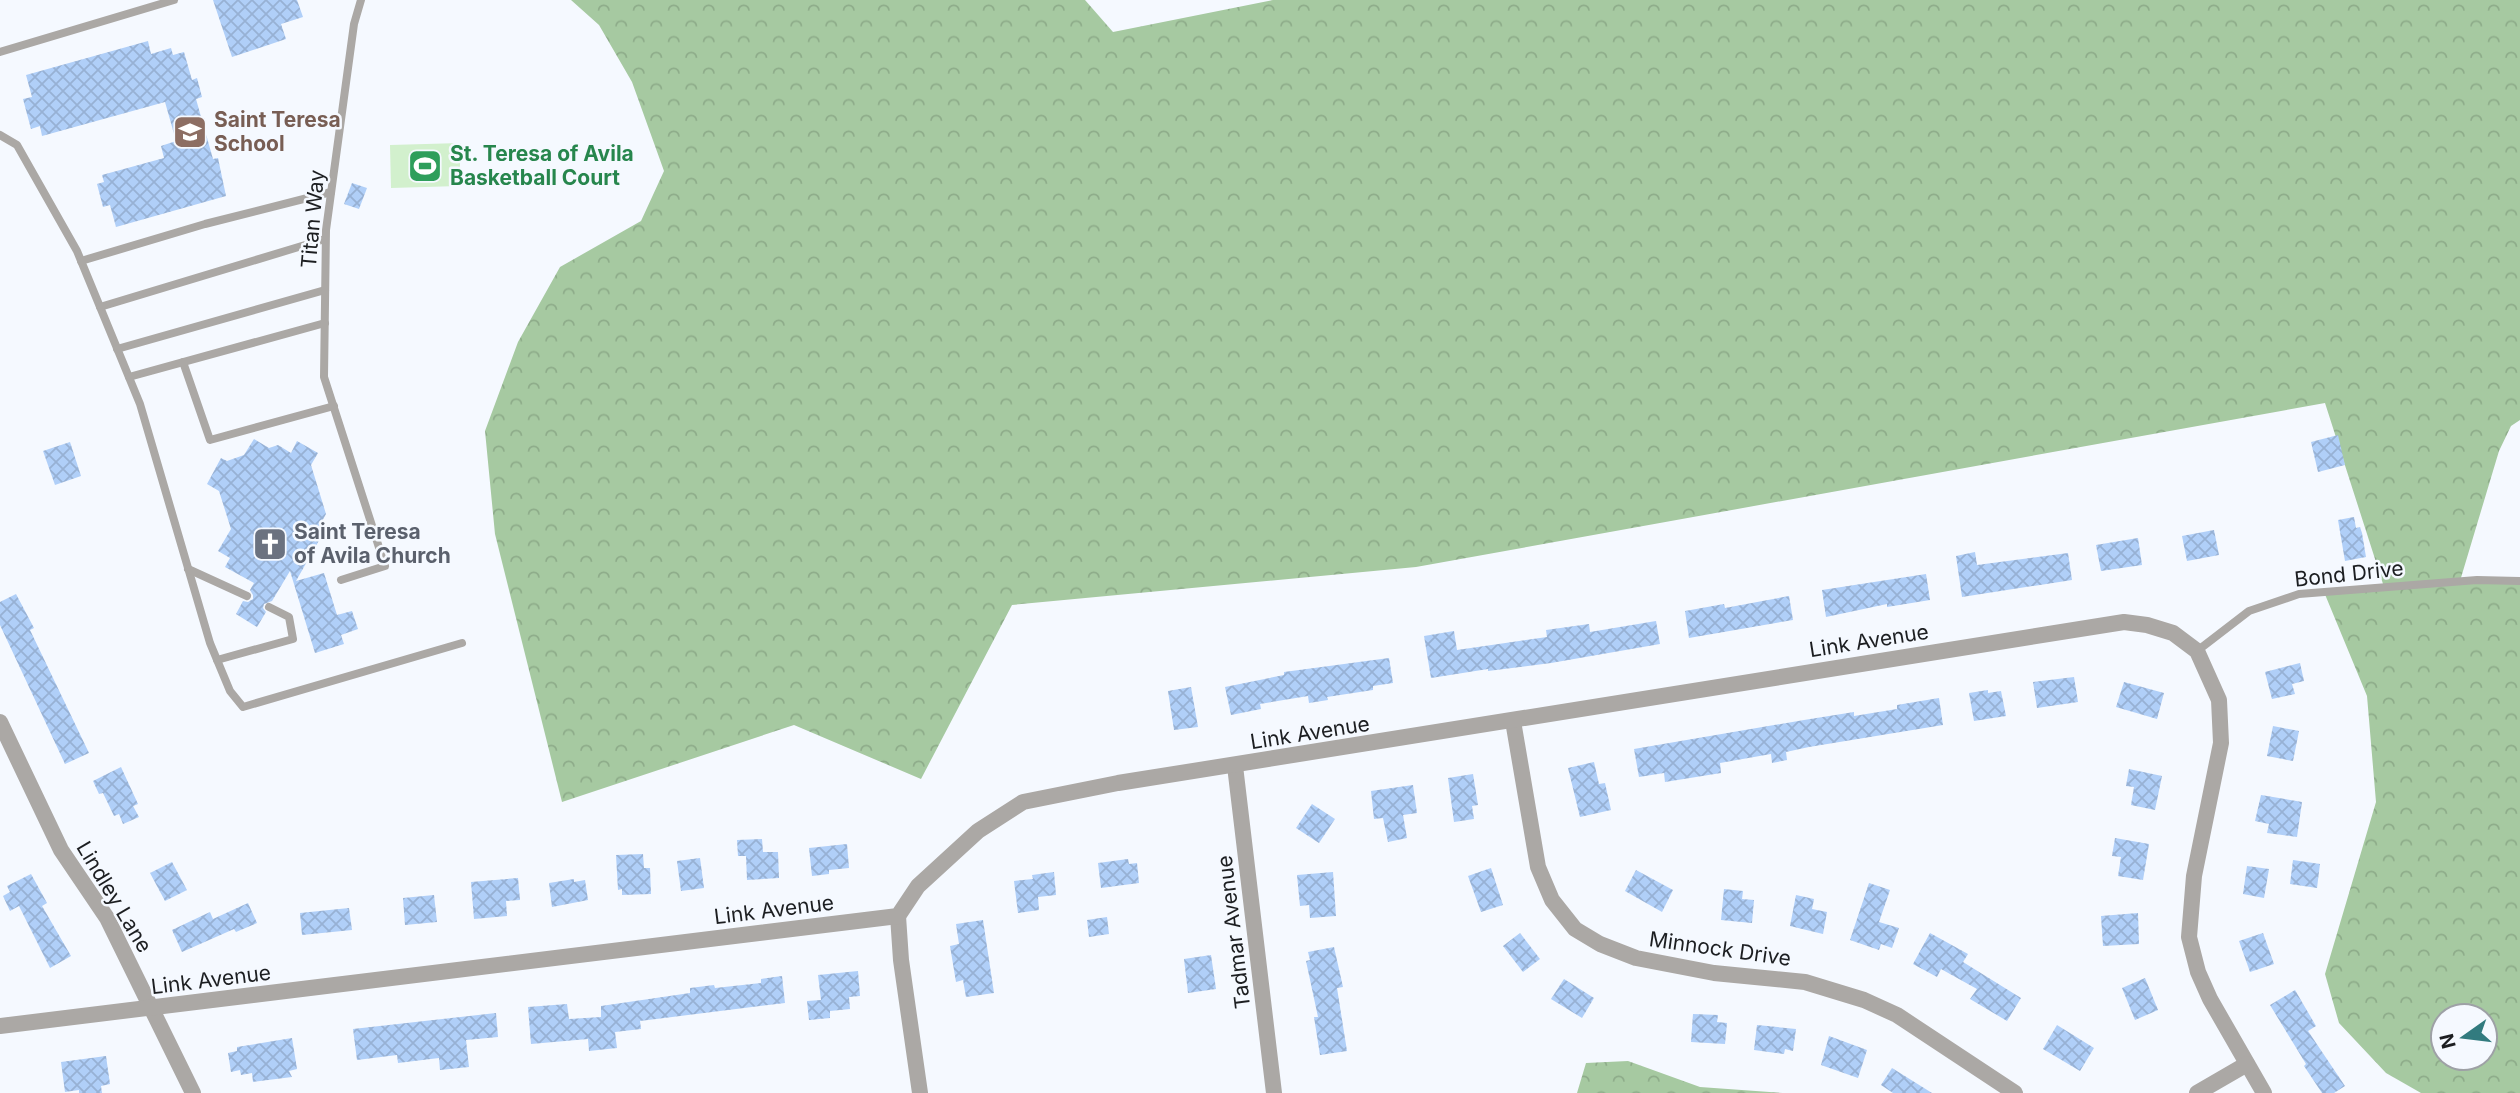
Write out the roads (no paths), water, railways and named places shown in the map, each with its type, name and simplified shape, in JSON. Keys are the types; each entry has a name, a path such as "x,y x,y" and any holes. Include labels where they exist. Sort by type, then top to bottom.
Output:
{"street":[{"name":"Link Avenue","path":"0,1026 898,916 918,886 968,840 1023,802 1118,783 2124,622 2147,625 2173,633 2197,651"},
{"path":"2197,651 2219,700 2221,743 2194,876 2189,937 2198,972 2206,990 2264,1093"},
{"name":"Minnock Drive","path":"1513,721 1538,867 1552,900 1575,929 1600,944 1636,958 1714,973 1805,982 1864,1000 1897,1015 2015,1093"},
{"name":"Lindley Lane","path":"0,722 61,850 107,918 193,1093"},
{"name":"Tadmar Avenue","path":"1235,766 1274,1093"},
{"path":"898,916 901,960 920,1093"},
{"path":"2197,1093 2247,1064"}],"lane":[{"path":"0,52 174,0"},
{"name":"Titan Way","path":"334,406 324,377 326,239 354,24 361,0"},
{"path":"0,135 17,145 81,261 140,404 210,643 230,691 243,707 461,643"},
{"path":"81,261 205,224 331,192"},
{"path":"100,307 326,239"},
{"path":"117,349 325,290"},
{"path":"129,377 325,323"},
{"path":"183,362 210,440 334,406 385,566 341,579"},
{"path":"188,569 247,596"},
{"name":"Bond Drive","path":"2197,651 2249,611 2299,594 2477,580 2520,581"},
{"path":"217,660 293,639 289,617 269,607"}],"place":[{"name":"Saint Teresa School","path":"190,132"},
{"name":"St. Teresa of Avila Basketball Court","path":"425,166"},
{"name":"Saint Teresa of Avila Church","path":"270,544"}]}
